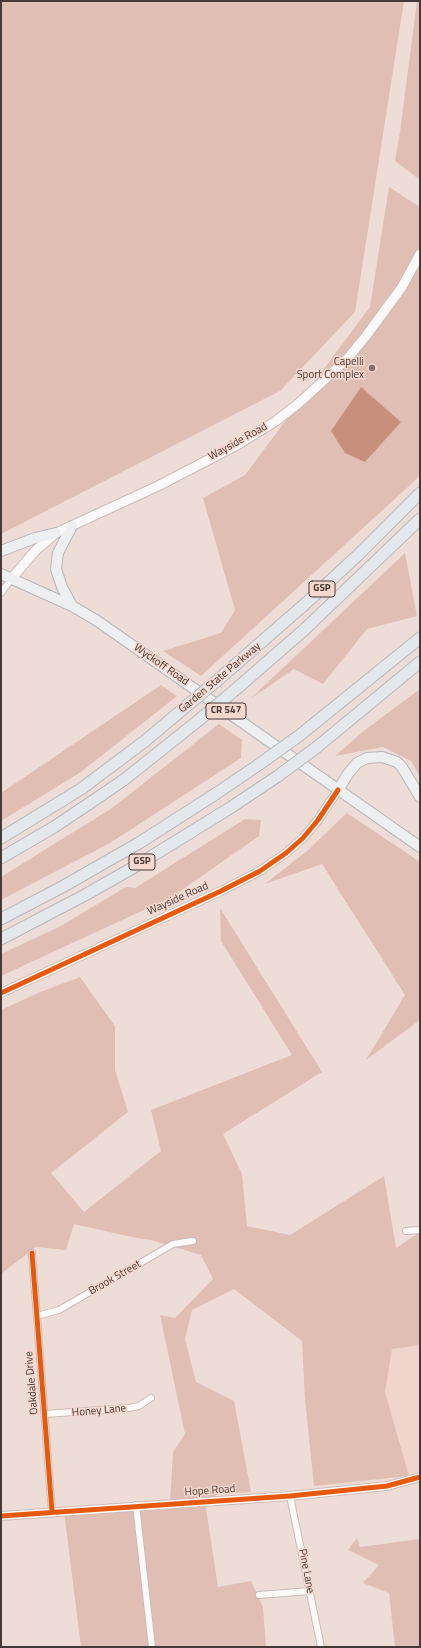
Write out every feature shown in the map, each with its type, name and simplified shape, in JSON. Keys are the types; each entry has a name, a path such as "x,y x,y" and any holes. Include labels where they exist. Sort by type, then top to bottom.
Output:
{"highway":[{"name":"Garden State Parkway","path":"1,838 81,789 144,741 189,704 305,604 357,556 420,493"},
{"name":"Garden State Parkway","path":"1,858 54,827 125,779 200,720 305,629 420,519"},
{"name":"GSP","path":"1,919 62,887 139,843 199,806 300,735 420,638"},
{"name":"GSP","path":"1,939 85,895 136,866 224,812 278,776 317,747 420,662"}],"main road":[{"name":"Wayside Road","path":"12,578 36,550 56,533 158,486 237,446 276,421 299,403 347,359 366,336 402,287 420,254"},
{"path":"72,526 61,547 56,562 58,577 72,606"},
{"path":"1,551 35,538 56,533"},
{"name":"CR 547","path":"1,574 12,578"},
{"name":"Wyckoff Road","path":"12,578 72,606 114,632 420,847"},
{"path":"338,790 357,763 367,758 382,757 396,762 402,767 420,797"}],"street":[{"path":"1,593 12,578"},
{"name":"Wayside Road","path":"1,993 221,891 260,871 286,853 303,838 318,820 338,790"},
{"path":"406,1232 420,1230"},
{"name":"Brook Street","path":"37,1316 59,1310 173,1244 193,1241"},
{"name":"Oakdale Drive","path":"32,1254 52,1512"},
{"name":"Honey Lane","path":"45,1414 129,1408 139,1406 151,1398"},
{"name":"Hope Road","path":"1,1516 290,1496 387,1486 420,1477"},
{"name":"Pine Lane","path":"290,1496 321,1647"},
{"path":"136,1506 152,1647"},
{"path":"259,1595 310,1591"}],"shaded area":[{"path":"1,1 404,1 355,312 280,391 1,534"},
{"path":"417,1 420,1 420,180 395,161"},
{"path":"389,187 420,207 420,476 201,676 163,651 221,633 235,610 203,498 245,475 370,307"},
{"path":"361,387 401,422 365,462 345,453 331,431"},
{"path":"405,553 417,616 367,629 323,684 294,669 250,699"},
{"path":"161,685 177,696 81,772 1,821 1,793"},
{"path":"420,689 420,777 411,761 383,747 335,756 366,729"},
{"path":"219,724 242,740 241,758 110,843 1,900 1,877 112,808"},
{"path":"347,813 420,862 420,1020 366,1060 405,995 322,864 265,884 308,850"},
{"path":"245,819 261,820 259,836 172,897 1,976 1,954 59,927 126,887 135,888"},
{"path":"220,908 322,1072 223,1134 242,1174 247,1226 290,1235 384,1176 396,1248 420,1232 420,1345 392,1349 385,1392 409,1476 314,1486 305,1400 302,1341 234,1289 192,1310 185,1339 196,1382 234,1401 251,1492 218,1494 205,1502 218,1587 251,1581 263,1607 266,1647 81,1647 64,1511 170,1504 173,1452 185,1434 160,1315 175,1318 213,1279 201,1255 151,1240 74,1224 66,1250 36,1247 1,1274 1,1010 38,993 80,977 115,1026 115,1070 128,1112 51,1173 84,1212 161,1151 151,1110 292,1055 221,941"},
{"path":"420,1345 420,1474 409,1476 385,1392 392,1348"},
{"path":"357,1538 360,1547 420,1539 420,1647 395,1647 389,1593 363,1583 379,1565 348,1550"}],"cycle path":[{"path":"1,993 221,891 260,871 286,853 303,838 318,820 338,790"},
{"path":"32,1253 52,1512"},
{"path":"1,1516 290,1496 387,1486 420,1477"}],"place":[{"name":"Capelli Sport Complex","path":"372,368"}]}
